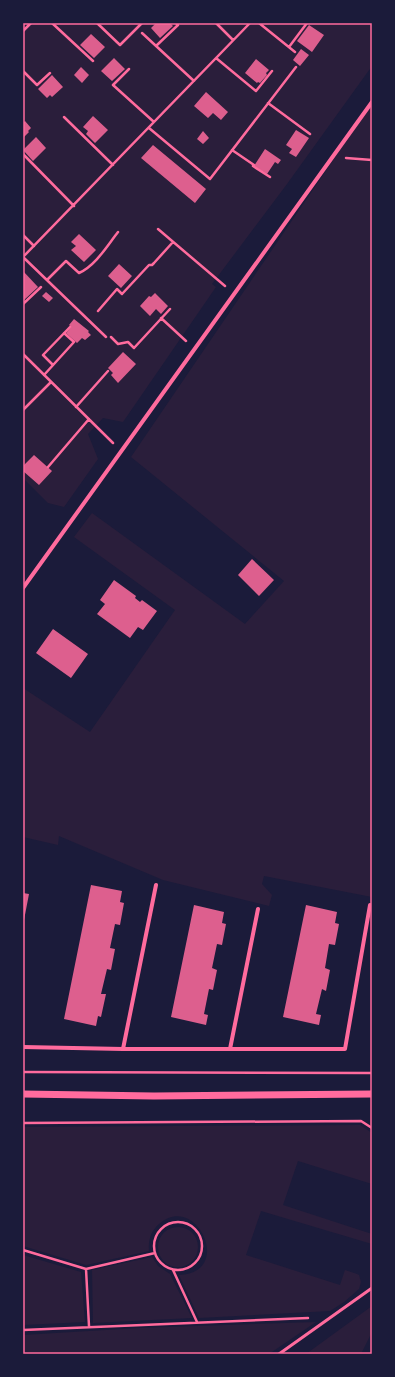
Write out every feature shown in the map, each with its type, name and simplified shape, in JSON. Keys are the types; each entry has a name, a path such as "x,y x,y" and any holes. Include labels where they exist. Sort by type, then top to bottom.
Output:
{"street":[{"path":"23,588 372,102"},
{"path":"124,1049 156,885"},
{"path":"23,1047 124,1049 345,1049 370,905"},
{"path":"230,1049 258,909"},
{"path":"23,1094 154,1096 372,1094"}],"lane":[{"path":"278,1354 372,1288"}],"path":[{"path":"23,31 30,23"},
{"path":"52,23 93,61"},
{"path":"97,23 120,44 142,23"},
{"path":"156,46 178,25 176,23"},
{"path":"216,23 233,40"},
{"path":"106,337 23,257 250,23"},
{"path":"259,23 295,52"},
{"path":"289,47 307,23"},
{"path":"142,33 194,81"},
{"path":"216,58 256,91 272,71"},
{"path":"149,128 210,179 296,67"},
{"path":"129,68 113,85 154,122"},
{"path":"23,71 37,85 50,73"},
{"path":"268,103 310,134"},
{"path":"64,117 113,165"},
{"path":"232,150 270,177"},
{"path":"23,154 74,206"},
{"path":"332,158 372,160"},
{"path":"158,229 234,294"},
{"path":"47,280 66,261 79,273 91,266 118,232"},
{"path":"23,235 34,246"},
{"path":"98,311 117,289 122,294 173,242"},
{"path":"23,304 41,287"},
{"path":"111,337 118,344 128,342 134,348 170,309"},
{"path":"161,318 195,348"},
{"path":"53,365 43,355 70,327"},
{"path":"44,375 74,342 64,333"},
{"path":"23,354 121,450"},
{"path":"76,407 108,371"},
{"path":"23,410 51,382"},
{"path":"48,467 89,419"},
{"path":"23,1072 372,1073"},
{"path":"23,1123 361,1121 372,1128"},
{"path":"175,1222 186,1223 195,1229 202,1239 203,1245 200,1257 191,1267 173,1270 162,1264 157,1259 155,1253 155,1237 158,1232 165,1225 175,1222"},
{"path":"23,1250 86,1269 155,1253"},
{"path":"86,1269 89,1326"},
{"path":"173,1270 197,1322"},
{"path":"23,1330 89,1326 332,1317"}],"shaded area":[{"path":"23,23 372,23 372,66 287,184 212,284 216,287 123,422 103,418 88,434 98,459 64,507 48,503 23,478"},
{"path":"372,103 372,897 264,876 262,884 272,895 269,906 163,880 59,836 58,845 23,837 23,688 90,732 175,610 74,537 92,513 245,624 284,581 131,457"},
{"path":"360,1125 372,1133 372,1184 298,1161 283,1205 372,1234 372,1244 261,1211 246,1255 340,1285 345,1270 359,1275 361,1282 359,1289 344,1302 330,1311 199,1318 179,1275 196,1271 205,1262 207,1249 204,1236 196,1225 186,1218 173,1217 159,1224 151,1236 149,1251 86,1265 23,1246 23,1127"},
{"path":"182,1227 189,1230 195,1236 198,1247 197,1255 189,1264 182,1267 174,1267 167,1264 159,1255 158,1243 161,1236 170,1228"},
{"path":"23,1255 81,1272 85,1322 23,1325"},
{"path":"152,1257 158,1266 170,1274 192,1318 93,1323 92,1270"},
{"path":"372,1306 372,1332 361,1354 306,1354"},
{"path":"316,1322 269,1354 23,1354 23,1335 139,1328"}],"building":[{"path":"156,23 170,23 173,26 160,38 151,28"},
{"path":"309,25 324,35 312,52 297,41"},
{"path":"91,34 105,47 94,58 80,45"},
{"path":"301,49 309,55 300,66 293,60"},
{"path":"114,58 125,69 112,81 101,71"},
{"path":"256,59 269,70 266,73 267,75 260,83 257,83 245,73"},
{"path":"81,67 89,75 82,83 74,75"},
{"path":"52,75 63,87 52,97 50,95 47,98 38,89"},
{"path":"206,92 228,112 221,120 213,113 208,118 194,106"},
{"path":"93,116 108,130 95,143 86,134 88,131 83,127"},
{"path":"25,121 31,128 23,138 23,123"},
{"path":"296,130 309,138 296,157 289,153 292,149 286,145"},
{"path":"203,131 209,138 203,144 197,139"},
{"path":"36,137 46,148 33,161 23,150"},
{"path":"153,145 206,189 195,203 141,158"},
{"path":"265,149 281,160 278,164 275,162 267,174 254,166"},
{"path":"79,234 96,250 84,262 71,250 76,246 71,242"},
{"path":"119,264 132,276 121,288 108,276"},
{"path":"23,271 38,287 23,301"},
{"path":"46,292 53,298 49,302 42,296"},
{"path":"155,293 168,306 161,314 156,309 150,316 140,306 149,296 151,297"},
{"path":"74,319 89,331 88,332 91,335 85,340 82,338 77,343 66,333 71,327 69,325"},
{"path":"123,352 136,364 118,383 111,375 113,373 108,368"},
{"path":"34,455 52,471 39,485 23,471 23,466"},
{"path":"252,559 274,580 259,596 238,575"},
{"path":"114,580 136,596 135,598 140,602 142,600 157,611 143,630 138,627 130,638 97,614 105,604 100,600"},
{"path":"53,629 88,654 71,678 36,653"},
{"path":"91,885 122,891 120,902 124,903 120,925 115,924 110,948 115,949 111,970 107,969 101,994 106,994 101,1017 98,1016 96,1026 64,1019"},
{"path":"23,893 29,894 24,920 23,920"},
{"path":"194,905 224,912 222,923 226,924 222,945 217,944 212,968 217,970 213,990 209,989 204,1014 208,1015 206,1025 171,1017"},
{"path":"306,905 337,912 335,923 339,924 335,945 329,944 325,968 330,970 326,991 322,989 316,1014 321,1015 319,1025 283,1017"}]}
